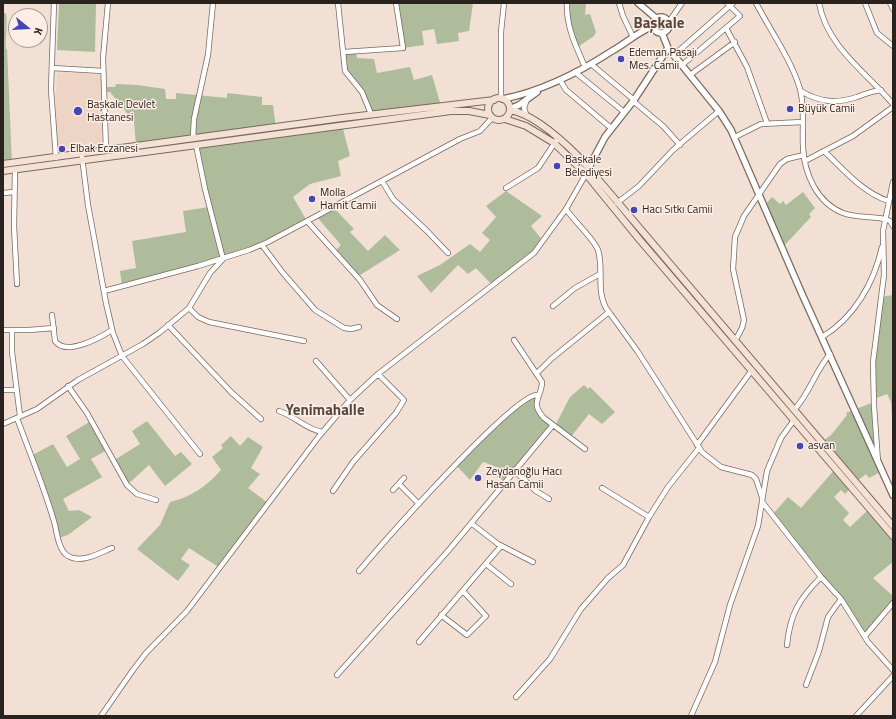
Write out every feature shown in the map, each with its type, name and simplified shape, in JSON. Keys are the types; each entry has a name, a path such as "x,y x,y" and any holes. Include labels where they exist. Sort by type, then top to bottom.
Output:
{"main road":[{"path":"3,164 56,158 370,114 502,99 509,104 510,109 505,119"},
{"path":"491,116 489,106 494,100"},
{"path":"510,109 527,117 556,141 617,203 893,526"},
{"path":"3,171 451,111 469,111 491,116 497,120 505,119 526,126 556,141"},
{"path":"587,171 639,239 893,536"}],"street":[{"path":"54,3 52,110 56,158"},
{"path":"106,150 103,71 108,3"},
{"path":"193,138 194,119 206,63 212,3"},
{"path":"338,3 346,71 362,92 370,114"},
{"path":"344,52 403,48 396,3"},
{"path":"504,3 500,32 502,99 542,88 584,68 653,26 657,19"},
{"path":"567,3 568,25 584,68"},
{"path":"619,3 621,12 633,37"},
{"path":"638,3 657,19 664,18 668,23"},
{"path":"662,33 668,29 668,23 682,3"},
{"path":"756,3 788,62 801,91 804,158 815,189 830,205 848,214 885,219 890,221 893,226"},
{"path":"735,341 742,328 744,320 734,269 734,243 739,224 758,195 780,164 788,159 804,158 824,151 861,131 893,105 881,90 839,48 824,20 819,3"},
{"path":"865,3 877,33 893,46"},
{"path":"890,3 893,9"},
{"path":"674,55 730,4 740,16 682,65"},
{"path":"653,26 656,31 662,33 668,48 719,111 735,137 758,195 893,494"},
{"path":"726,28 735,42 751,76 767,123"},
{"path":"690,75 735,42"},
{"path":"101,716 146,653 187,611 322,432 350,400 378,374 527,259 538,248 566,209 612,128 668,48"},
{"path":"591,64 663,126 680,145"},
{"path":"52,68 103,71"},
{"path":"575,72 624,112"},
{"path":"560,80 566,90 612,128"},
{"path":"510,109 542,88"},
{"path":"801,91 817,100 829,102 848,99 881,90"},
{"path":"527,99 524,108 527,117"},
{"path":"617,203 639,186 680,145 719,111"},
{"path":"104,291 223,259 262,244 460,139 476,133 491,116"},
{"path":"735,137 757,125 767,123 803,122"},
{"path":"506,188 538,168 556,141"},
{"path":"196,145 205,189 223,259"},
{"path":"824,151 859,183 879,197 889,201"},
{"path":"82,154 88,205 104,291 112,330 122,356 200,454"},
{"path":"15,170 14,226 17,284"},
{"path":"382,181 393,199 448,253"},
{"path":"878,462 873,362 884,275 883,243 885,219 893,182"},
{"path":"3,193 14,192"},
{"path":"566,209 596,247 600,260 603,301 609,312 638,352 698,447 706,457 721,467 752,474 756,479 762,500 820,577 841,599 865,636 893,670"},
{"path":"307,221 360,280 377,305 397,319"},
{"path":"822,337 838,327 860,302 877,266 883,243"},
{"path":"262,244 283,273 315,310 331,318 342,327 351,329 359,328"},
{"path":"3,424 44,404 68,386 143,344 189,308 210,273 223,259"},
{"path":"553,306 575,288 600,274"},
{"path":"189,308 198,317 209,322 304,341"},
{"path":"537,373 551,359 609,312"},
{"path":"52,315 56,342 64,346 89,343 112,330"},
{"path":"168,325 231,392 261,419"},
{"path":"3,330 12,331 54,328"},
{"path":"12,331 12,352 17,390 18,417 45,494 60,545 66,554 74,558 84,558 112,548"},
{"path":"514,340 537,373 542,385 538,395 537,406 540,413 552,425 585,449"},
{"path":"794,410 806,394 818,370 830,354"},
{"path":"316,361 350,400"},
{"path":"516,697 550,659 581,609 608,578 623,565 649,517 668,487 752,370"},
{"path":"333,491 353,462 396,413 404,400 378,374"},
{"path":"68,386 87,413 127,485 137,494 156,500"},
{"path":"3,390 17,390"},
{"path":"360,571 419,504 506,415 528,397 538,395"},
{"path":"279,411 292,416 308,428 322,432"},
{"path":"691,716 716,658 730,605 758,526 765,480 771,460 786,430 794,420"},
{"path":"337,675 471,524 552,425"},
{"path":"514,470 536,491 549,499"},
{"path":"393,490 404,478"},
{"path":"399,484 419,504"},
{"path":"602,488 649,517"},
{"path":"471,524 501,546 533,562"},
{"path":"419,642 501,546"},
{"path":"486,564 511,584"},
{"path":"787,645 794,610 802,597 820,577"},
{"path":"441,615 465,635 486,616 463,591"},
{"path":"806,685 820,651 828,617 841,599"},
{"path":"865,636 893,603"},
{"path":"856,716 893,676"}],"shaded area":[{"name":"Başkale Devlet Hastanesi","path":"65,72 101,75 102,143 58,149 55,120 57,73"}],"green space":[{"path":"59,3 96,3 95,52 57,50"},
{"path":"396,3 473,3 469,31 458,33 459,41 437,44 434,29 422,31 424,45 403,48"},
{"path":"567,3 586,3 585,15 590,14 596,32 594,36 576,48 567,14"},
{"path":"3,7 7,18 6,49 12,163 3,164"},
{"path":"344,52 356,52 357,58 374,59 377,73 410,67 414,80 432,75 441,106 371,114 367,102 346,71"},
{"path":"116,84 165,89 166,99 176,99 176,93 227,98 227,93 262,97 262,105 273,105 276,128 136,146 134,122 110,92 104,92 104,87 115,87"},
{"path":"342,125 350,156 338,161 341,176 310,184 293,197 307,221 249,250 122,286 120,271 136,268 132,241 186,232 183,211 209,207 196,145"},
{"path":"506,191 542,216 531,226 543,241 534,253 492,285 476,268 468,274 458,265 431,293 417,276 440,265 470,244 480,252 490,240 482,233 496,217 486,206"},
{"path":"803,192 815,208 809,214 811,217 782,248 763,207 772,197 780,204 783,201 786,205"},
{"path":"333,207 354,229 350,232 368,251 385,235 400,250 357,277 334,252 341,245 316,216"},
{"path":"893,295 892,416 891,402 887,394 874,399 873,378 881,297"},
{"path":"584,385 588,389 590,387 615,412 602,424 589,414 570,438 555,426 570,397"},
{"path":"535,395 537,406 553,425 504,482 496,476 499,468 483,462 470,480 456,465 486,434"},
{"path":"874,402 878,463 882,471 869,478 866,474 856,482 822,442 832,434 847,415 846,413"},
{"path":"91,421 107,450 91,459 102,477 63,499 69,511 79,510 92,517 68,535 58,538 31,456 53,444 67,467 80,459 66,436"},
{"path":"147,421 175,456 181,452 192,464 165,486 149,465 127,485 113,461 140,444 132,431"},
{"path":"231,436 240,446 248,437 263,447 251,468 260,474 248,488 268,503 220,568 189,548 181,559 190,565 178,581 137,549 160,525 170,502 185,497 198,490 221,470 212,457 223,448 221,445"},
{"path":"836,468 852,487 845,494 841,490 834,497 849,513 843,520 850,527 870,508 893,536 893,562 873,578 893,596 893,603 865,636 855,619 772,515 788,497 801,508"}],"place":[{"name":"Edeman Pasajı Mes. Camii","path":"621,59"},
{"name":"Büyük Camii","path":"790,109"},
{"name":"Başkale Devlet Hastanesi","path":"78,111"},
{"name":"Elbak Eczanesi","path":"62,149"},
{"name":"Başkale Belediyesi","path":"557,166"},
{"name":"Molla Hamit Camii","path":"312,199"},
{"name":"Hacı Sıtkı Camii","path":"634,210"},
{"name":"asvan","path":"800,446"},
{"name":"Zeydanoğlu Hacı Hasan Camii","path":"478,478"}],"district":[{"name":"Başkale","path":"659,24"},
{"name":"Yenimahalle","path":"325,411"}]}
